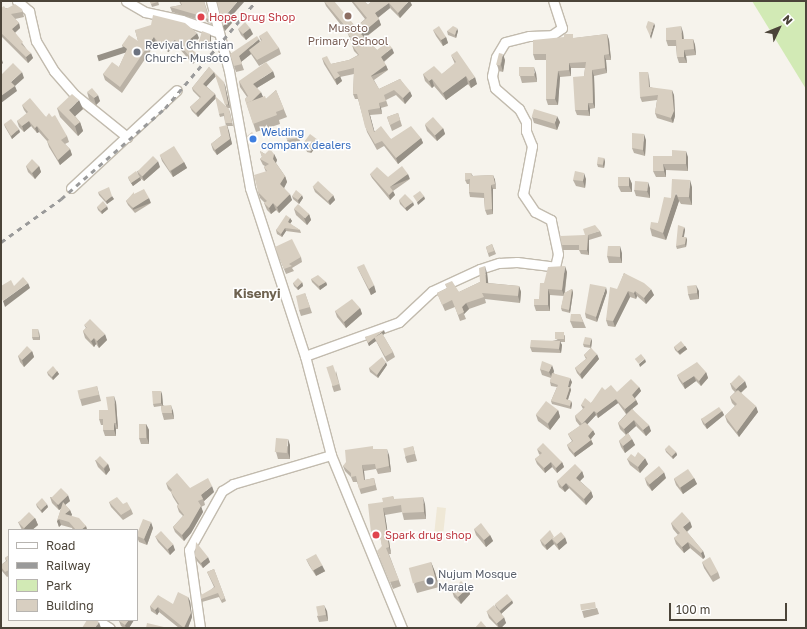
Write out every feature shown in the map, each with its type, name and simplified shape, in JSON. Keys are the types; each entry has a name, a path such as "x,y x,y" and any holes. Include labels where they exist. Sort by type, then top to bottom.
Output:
{"street":[{"path":"126,1 145,12 182,20 219,33"},
{"path":"210,1 229,71 250,188 305,356 331,455 402,628"},
{"path":"305,356 399,322 432,292 480,269 499,263 517,262 555,267 558,254 552,220 535,212 522,194 532,146 526,131 526,122 519,109 495,88 492,76 496,57 505,42 529,36 552,35 562,28 553,1"},
{"path":"22,2 29,11 36,41 54,71 75,95 127,137"},
{"path":"71,188 177,90"},
{"path":"200,628 189,550 222,491 233,484 331,455"},
{"path":"99,621 110,628"}],"shaded area":[{"path":"437,507 446,508 443,539 434,538"}],"green space":[{"path":"752,1 806,1 806,89"}],"building":[{"path":"150,1 158,1 158,2 151,4"},
{"path":"180,1 204,1 209,19 205,18 206,15 201,16 170,7 182,5"},
{"path":"217,1 238,1 226,15 230,18 223,26"},
{"path":"324,1 334,1 356,27 367,18 353,1 364,1 368,5 372,1 409,1 398,13 389,3 375,13 379,19 361,34 377,50 387,42 392,48 381,57 386,65 371,76 379,89 400,79 410,91 403,98 394,90 384,95 386,101 379,103 380,108 368,110 374,132 381,126 391,139 411,126 421,138 396,158 382,141 375,144 365,127 357,94 353,94 354,68 337,72 340,76 335,79 322,58 327,56 331,64 349,60 359,55 352,45 356,43 348,34 350,32"},
{"path":"15,4 22,9 22,12 11,14 19,23 12,29 23,42 21,44 31,53 26,57 1,33 1,8 4,6 6,9"},
{"path":"153,15 185,23 197,33 186,43 196,53 191,58 175,40 166,47 162,43 160,45 154,37 120,87 103,74 112,62 119,67 127,49 122,45 129,35 138,41 135,30 151,25"},
{"path":"648,21 654,23 650,36 646,27"},
{"path":"245,22 250,28 243,34 238,29"},
{"path":"439,26 446,37 441,40 433,30"},
{"path":"453,26 457,28 455,35 447,31"},
{"path":"681,26 682,39 693,39 694,49 684,50 684,57 677,57 676,40 666,40 666,28"},
{"path":"202,31 210,34 210,43 205,47 199,41"},
{"path":"267,31 279,48 257,60 249,50 262,40 259,36"},
{"path":"564,34 573,34 573,38 607,34 609,54 604,55 605,68 592,70 593,103 588,103 588,110 575,110 573,77 584,76 586,62 569,63 569,70 558,71 555,99 546,99 546,54 533,54 533,40 564,37"},
{"path":"257,36 259,39 239,56 242,64 234,66 230,54"},
{"path":"457,51 475,77 469,81 466,76 443,93 432,79 429,81 423,74 434,66 442,74 456,62 451,55"},
{"path":"499,53 503,54 500,66 496,65"},
{"path":"266,62 273,71 253,84 261,92 252,101 246,103 245,99 248,96 239,81"},
{"path":"13,63 22,72 11,82 15,86 1,96 1,75"},
{"path":"209,67 214,72 203,84 215,94 196,113 190,107 201,97 192,88"},
{"path":"519,67 534,67 534,76 519,76"},
{"path":"214,72 224,82 228,104 225,105"},
{"path":"639,72 648,72 649,87 672,90 674,111 671,118 655,113 658,95 640,97"},
{"path":"92,88 98,95 94,98 87,92"},
{"path":"276,90 284,109 276,112 277,115 253,124 246,103 265,96 266,99"},
{"path":"72,94 79,100 69,110 80,122 75,126 57,108"},
{"path":"215,96 229,109 232,123 225,123 224,113 219,114"},
{"path":"30,98 46,117 49,113 52,117 55,115 67,136 61,140 70,149 58,160 47,141 49,140 37,126 35,128 29,121 22,126 17,121 28,112 22,105"},
{"path":"534,109 557,116 555,124 532,117"},
{"path":"398,113 400,120 390,125 387,117"},
{"path":"433,117 443,128 435,136 425,124"},
{"path":"11,119 19,129 11,136 4,124"},
{"path":"227,125 230,139 215,150 211,144 221,136 219,127"},
{"path":"297,131 299,138 287,140 285,134"},
{"path":"252,132 256,137 250,141 247,136"},
{"path":"632,133 644,134 643,150 632,148"},
{"path":"310,134 318,140 310,149 306,148 304,142"},
{"path":"174,146 184,162 170,171 160,155"},
{"path":"270,149 274,154 273,159 285,176 280,184 290,194 277,207 273,203 269,208 264,203 267,201 258,192 254,175 267,171 264,167 269,164 260,159 262,157 260,151 265,154"},
{"path":"672,150 686,151 686,164 663,164 664,171 653,171 653,156 672,156"},
{"path":"153,156 158,161 142,177 137,172"},
{"path":"598,157 604,158 603,165 597,164"},
{"path":"32,159 39,166 32,173 26,166"},
{"path":"402,166 408,174 390,187 393,191 389,195 370,174 377,167 388,177"},
{"path":"136,171 140,177 131,183 128,177"},
{"path":"575,171 584,173 583,181 573,180"},
{"path":"465,173 471,173 472,176 493,175 495,184 491,185 492,209 485,210 484,193 469,192 470,179 465,180"},
{"path":"618,177 629,177 629,186 618,186"},
{"path":"672,179 690,180 689,197 678,197 676,193 663,233 650,228 651,222 658,223 664,197 671,198"},
{"path":"318,181 333,195 328,201 313,187"},
{"path":"635,181 648,182 647,191 634,190"},
{"path":"109,187 112,196 106,201 98,192"},
{"path":"144,189 149,198 133,208 126,201 134,192 134,194"},
{"path":"296,190 302,195 298,200 292,196"},
{"path":"420,191 424,196 417,202 413,196"},
{"path":"405,194 413,202 405,208 399,200"},
{"path":"103,201 107,206 101,211 97,207"},
{"path":"298,204 309,214 305,218 294,208"},
{"path":"286,215 290,218 288,222 300,230 285,228 281,234 276,230"},
{"path":"595,225 600,231 588,235 587,250 579,250 579,245 562,245 560,236 585,235 583,229"},
{"path":"678,225 684,227 682,237 686,237 685,244 676,246"},
{"path":"292,239 301,257 289,264 292,266 284,269 275,247"},
{"path":"492,244 494,251 488,253 486,247"},
{"path":"608,246 620,246 620,257 607,256"},
{"path":"364,264 374,285 369,289 357,267"},
{"path":"485,266 486,283 519,286 518,296 482,293 484,297 466,303 462,307 464,312 458,315 452,300 442,305 437,293 447,288 445,284 452,281 459,292 480,282 479,268"},
{"path":"565,266 562,290 548,289 548,305 534,305 534,299 539,299 540,283 544,283 548,267"},
{"path":"624,273 644,283 651,289 644,298 635,291 634,293 628,291 613,321 606,320 610,287 617,289"},
{"path":"318,275 326,282 319,286 311,279"},
{"path":"23,277 28,283 3,301 1,298 1,286 11,280 14,286"},
{"path":"298,278 302,282 297,287 293,283"},
{"path":"590,284 606,287 596,317 585,313"},
{"path":"696,285 697,293 688,294 687,286"},
{"path":"572,289 569,310 561,308 564,293"},
{"path":"305,293 310,307 299,310 296,296"},
{"path":"352,299 360,308 344,322 335,311"},
{"path":"571,314 580,314 583,322 570,321"},
{"path":"90,319 105,334 97,341 94,338 91,341 83,331 87,327 84,325"},
{"path":"32,329 38,329 39,337 32,337"},
{"path":"384,330 368,343 365,337"},
{"path":"555,332 564,332 564,339 555,339"},
{"path":"382,333 393,352 385,357 374,338"},
{"path":"585,337 591,338 590,345 583,344"},
{"path":"531,340 560,341 559,349 530,347"},
{"path":"681,341 685,346 678,351 674,347"},
{"path":"27,346 32,351 22,360 18,356"},
{"path":"591,348 597,354 580,374 575,368 587,358 584,355"},
{"path":"641,354 645,359 639,364 635,359"},
{"path":"382,357 386,362 377,375 369,368"},
{"path":"542,361 552,365 549,372 540,369"},
{"path":"697,362 706,372 699,381 694,376 683,383 677,375"},
{"path":"333,365 339,384 333,386 326,367"},
{"path":"53,366 57,371 52,377 47,372"},
{"path":"552,373 570,378 568,387 570,387 566,399 571,401 570,406 551,401 558,385 550,382"},
{"path":"739,375 745,381 736,389 731,383"},
{"path":"631,379 639,387 632,395 636,400 625,409 616,399 597,413 594,411 582,424 575,416 585,407 581,405 585,398 591,403 602,387 605,390 611,385 617,392"},
{"path":"97,386 99,395 80,399 78,390"},
{"path":"738,390 756,406 737,432 725,416 737,404 730,397"},
{"path":"152,391 161,391 161,403 153,404"},
{"path":"114,396 116,423 114,423 114,430 103,430 103,419 99,419 99,410 108,410 106,397"},
{"path":"546,401 558,410 548,424 536,415"},
{"path":"171,405 172,413 162,413 161,406"},
{"path":"719,407 722,411 705,424 701,419"},
{"path":"632,409 649,425 643,430 634,420 624,429 618,423"},
{"path":"585,422 593,430 588,436 591,440 574,453 567,445 573,441 568,434"},
{"path":"139,424 146,424 146,438 139,438"},
{"path":"628,433 632,439 623,446 619,441"},
{"path":"276,438 288,439 287,453 275,452"},
{"path":"543,443 562,462 556,468 551,462 544,468 535,459 542,453 537,449"},
{"path":"669,445 676,452 672,456 665,449"},
{"path":"373,446 373,449 387,449 389,466 376,469 375,464 362,465 364,480 374,478 375,485 359,489 356,476 351,477 351,473 343,466 346,462 345,450"},
{"path":"413,446 415,454 405,456 403,448"},
{"path":"638,452 645,458 638,467 627,459 631,454 635,457"},
{"path":"100,456 108,464 104,468 96,460"},
{"path":"575,464 582,471 576,478 591,491 584,499 566,483 562,487 557,481"},
{"path":"659,466 664,472 650,484 644,478"},
{"path":"688,469 694,478 680,488 674,479"},
{"path":"177,473 190,488 208,478 212,486 201,495 203,499 198,501 201,506 189,527 182,535 173,527 184,515 177,506 179,504 171,492 172,490 166,483"},
{"path":"61,488 68,495 58,505 51,498"},
{"path":"393,496 394,499 423,497 424,512 402,513 401,505 383,508 389,547 386,548 399,580 390,582 377,551 382,546 379,532 371,533 368,504 383,502 382,498"},
{"path":"117,497 123,504 127,502 131,509 121,515 109,502"},
{"path":"42,498 47,504 41,510 36,504"},
{"path":"63,502 70,510 65,514 79,518 86,526 82,529 75,529 69,522 59,519 57,521"},
{"path":"29,512 35,518 24,528 18,523"},
{"path":"682,512 690,521 683,527 703,551 701,553 688,542 682,547 674,538 680,533 671,523"},
{"path":"143,519 151,522 144,539 138,536 138,532"},
{"path":"481,523 490,535 484,540 474,529"},
{"path":"550,530 554,537 545,545 540,540"},
{"path":"161,531 173,544 167,550 155,536"},
{"path":"561,532 565,537 557,544 552,539"},
{"path":"196,542 208,557 201,563 195,556"},
{"path":"316,554 322,565 313,571 306,559"},
{"path":"8,556 8,570 5,572 1,565 7,561 5,558"},
{"path":"710,557 718,572 711,576 702,562"},
{"path":"431,562 435,577 413,583 409,568"},
{"path":"214,569 225,598 221,600 218,593 201,599 201,595 215,587 207,572"},
{"path":"461,581 468,588 458,597 452,591"},
{"path":"178,592 188,597 191,613 184,628 158,607 155,610 150,606 158,595 173,604"},
{"path":"507,594 512,600 500,610 495,604"},
{"path":"595,602 596,608 581,610 580,604"},
{"path":"324,605 326,615 318,616 316,607"},
{"path":"494,605 504,617 497,624 486,611"},
{"path":"86,621 99,622 95,628 82,628"},
{"path":"119,621 128,621 125,625"},
{"path":"481,621 487,628 475,628"},
{"path":"147,623 168,628 146,628"}],"railway":[{"path":"1,242 61,199 165,108 256,1"}],"place":[{"name":"Musoto Primary School","path":"348,16"},
{"name":"Hope Drug Shop","path":"201,17"},
{"name":"Revival Christian Church- Musoto","path":"137,52"},
{"name":"Welding companx dealers","path":"253,139"},
{"name":"Spark drug shop","path":"376,535"},
{"name":"Nujum Mosque Marale","path":"430,581"}],"district":[{"name":"Kisenyi","path":"257,293"}]}
